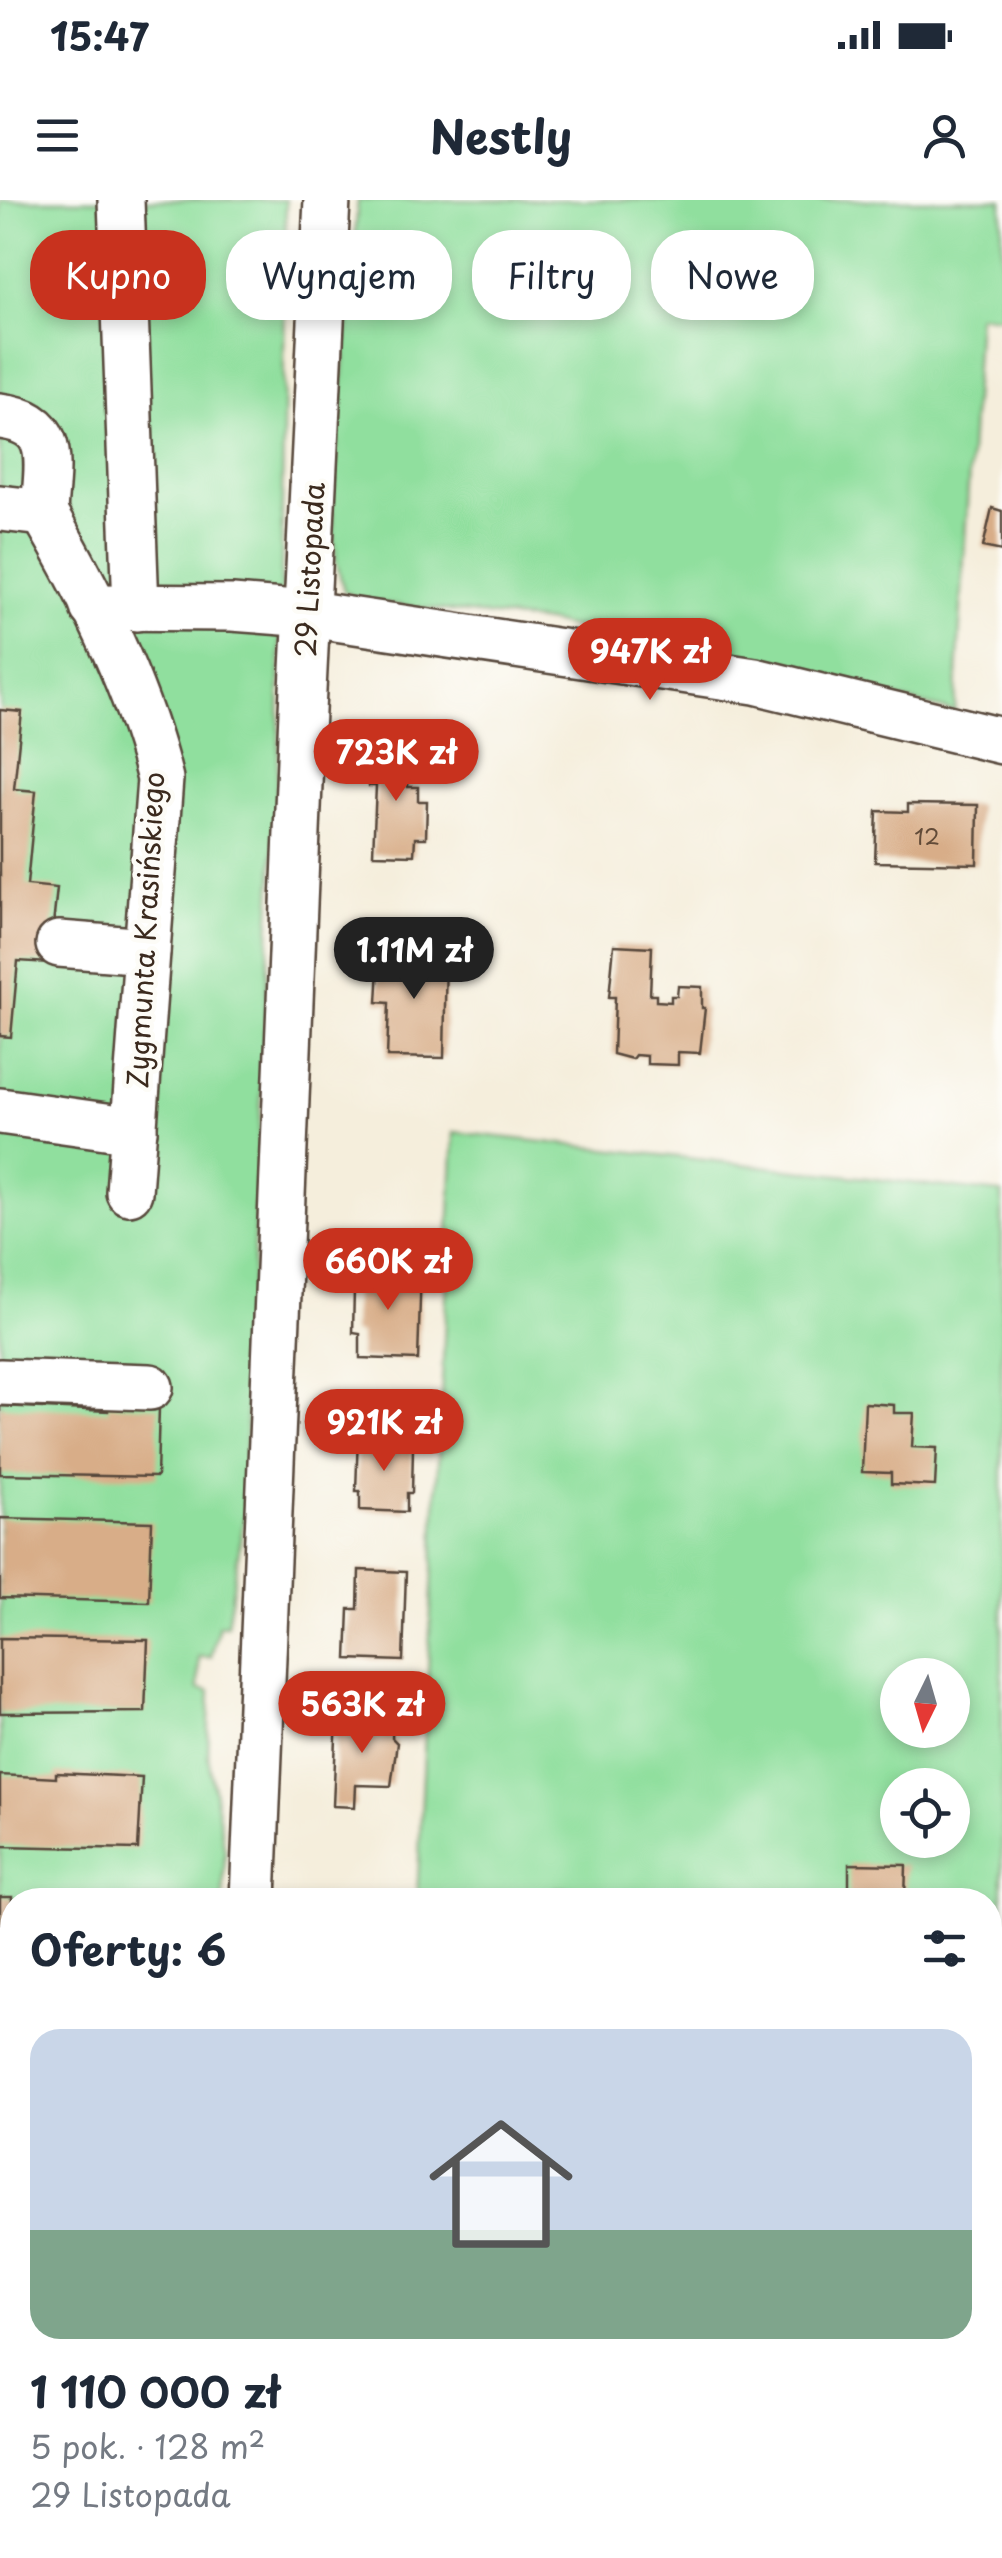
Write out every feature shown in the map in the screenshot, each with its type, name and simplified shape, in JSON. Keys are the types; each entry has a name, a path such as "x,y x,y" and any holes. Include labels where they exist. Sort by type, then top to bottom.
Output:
{"street":[{"path":"121,200 114,608 232,608 309,614 755,681 1002,740"},
{"name":"29 Listopada","path":"253,1888 301,730 328,200"},
{"path":"0,416 20,418 38,429 46,444 46,463 22,511"},
{"name":"Zygmunta Krasińskiego","path":"22,511 114,608 160,778 129,1192"},
{"path":"59,944 147,951"},
{"path":"0,1111 134,1130"},
{"path":"0,1382 150,1387"}],"green space":[{"path":"0,200 286,200 286,230 226,230 226,320 284,320 279,742 248,1359 244,1519 227,1625 219,1625 211,1657 199,1657 198,1689 210,1691 208,1756 225,1851 223,1888 0,1888"},
{"path":"358,200 1002,200 1002,317 978,315 955,712 723,656 546,622 363,601 344,591 336,561 332,506 348,320 452,320 452,230 355,230"},
{"path":"454,1132 1002,1193 1002,1888 418,1888"}],"building":[{"path":"992,508 1002,511 1002,551 983,547"},
{"path":"0,710 22,712 14,789 36,791 27,885 57,888 49,963 18,961 11,1037 0,1036"},
{"path":"371,748 409,749 408,787 418,787 418,801 427,801 426,838 415,838 414,855 373,854 376,786 369,786"},
{"path":"908,804 978,805 977,864 875,862 877,811 908,812"},
{"path":"614,945 652,947 650,995 656,995 656,1001 671,1002 671,996 677,996 678,986 702,987 705,1008 700,1053 678,1052 678,1065 647,1064 647,1056 635,1055 632,1059 613,1054 615,997 609,997"},
{"path":"380,950 446,953 444,1058 387,1057 389,1003 377,1002"},
{"path":"363,1266 421,1268 418,1360 360,1358 360,1334 353,1333 354,1289 362,1290"},
{"path":"865,1403 894,1405 894,1413 914,1413 912,1447 937,1448 935,1486 891,1484 891,1473 862,1472"},
{"path":"108,1405 159,1407 157,1477 0,1474 0,1406 108,1411"},
{"path":"358,1435 396,1436 396,1446 413,1447 412,1493 407,1493 407,1512 360,1510 360,1491 356,1491"},
{"path":"0,1518 152,1522 149,1602 0,1598"},
{"path":"359,1570 406,1572 403,1661 347,1659 349,1609 358,1609"},
{"path":"0,1638 148,1640 145,1712 0,1713"},
{"path":"337,1716 393,1719 392,1738 397,1743 391,1786 356,1785 355,1807 333,1806"},
{"path":"56,1773 142,1777 138,1849 0,1846 0,1775 56,1778"},
{"path":"849,1864 906,1865 905,1888 849,1888"}]}
